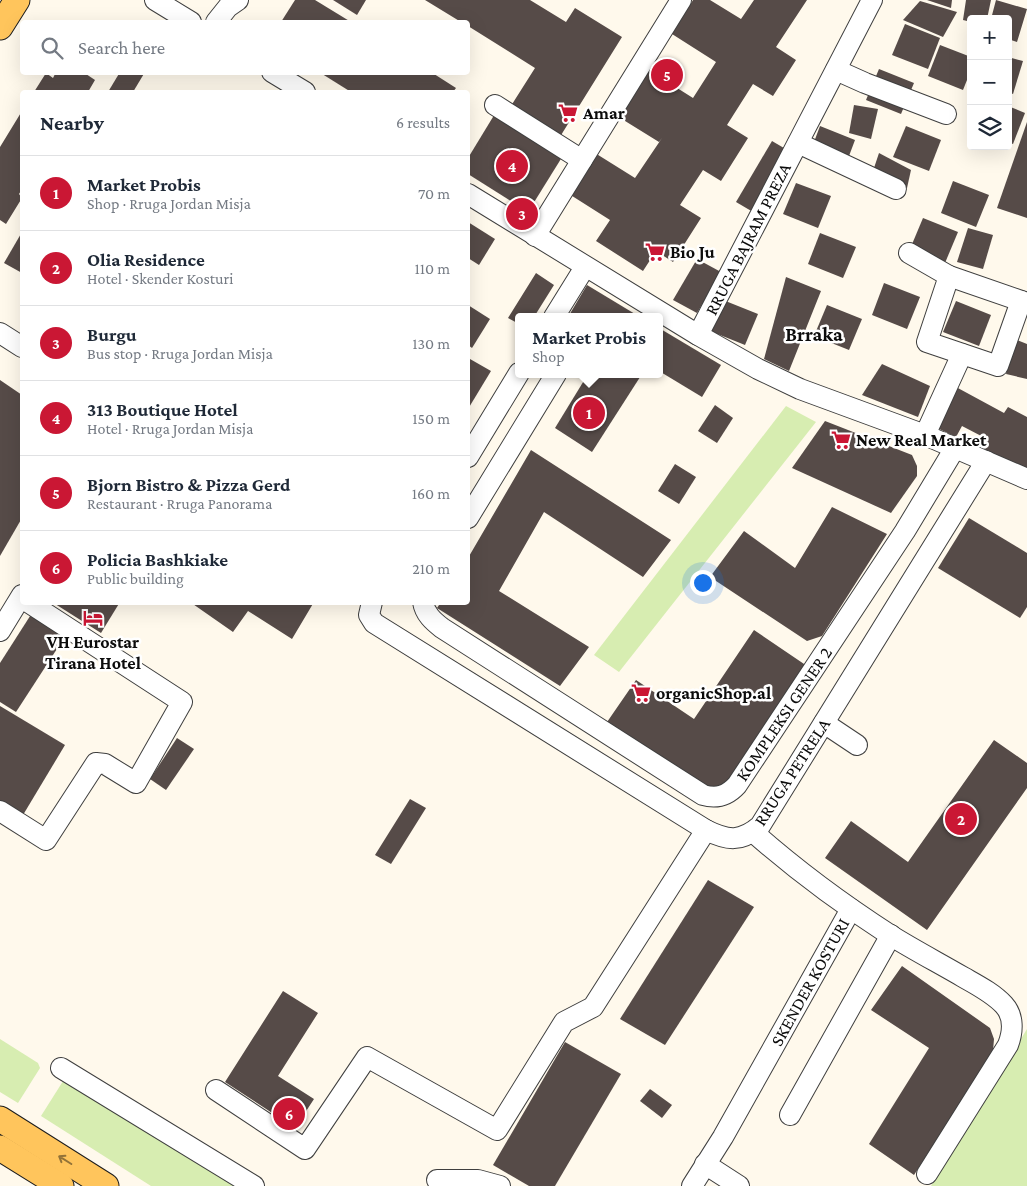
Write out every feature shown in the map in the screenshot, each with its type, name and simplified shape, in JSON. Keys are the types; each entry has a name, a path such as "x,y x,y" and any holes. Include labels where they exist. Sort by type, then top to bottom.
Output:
{"main road":[{"path":"0,27 17,0"},
{"path":"0,1119 106,1186"},
{"path":"0,1148 61,1186"}],"street":[{"path":"155,0 188,20"},
{"path":"218,20 228,7 238,0"},
{"path":"534,236 681,0"},
{"name":"RRUGA BAJRAM PREZA","path":"698,335 872,0"},
{"path":"836,70 946,114"},
{"path":"277,81 299,90"},
{"path":"495,105 582,160"},
{"name":"RRUGA BAJRAM PREZA","path":"798,143 896,189"},
{"path":"470,195 661,313"},
{"path":"909,253 949,276 1024,302 998,366 927,342 949,276"},
{"path":"556,313 585,267"},
{"path":"663,314 758,369 800,389 925,435 1027,479"},
{"path":"0,334 20,346"},
{"path":"925,435 962,354"},
{"path":"470,454 517,378"},
{"path":"470,515 554,378"},
{"name":"KOMPLEKSI GENER 2","path":"423,605 424,610 431,620 442,628 703,795 713,798 721,796 730,792 737,785 905,531 955,448"},
{"name":"RRUGA PETRELA","path":"372,611 706,830 719,837 732,839 745,837 760,826 986,461"},
{"path":"0,631 20,604"},
{"path":"0,811 46,840 96,763 105,764 136,783 182,702 33,605"},
{"path":"824,723 857,745"},
{"path":"216,1090 305,1149 367,1057 497,1130 564,1022 593,1008 706,830"},
{"name":"SKENDER KOSTURI","path":"692,1186 722,1137 851,909 787,861 753,832"},
{"path":"851,909 984,990 1005,1006 1012,1021 1012,1033 1003,1055 927,1174"},
{"path":"790,1115 891,935"},
{"path":"61,1068 254,1186"},
{"path":"705,1164 739,1186"},
{"path":"437,1180 478,1180 500,1186"}],"green space":[{"path":"786,406 816,422 619,672 594,655"},
{"path":"1027,1029 1027,1186 931,1186"},
{"path":"0,1039 38,1063 40,1068 18,1103 0,1092"},
{"path":"65,1078 237,1186 151,1186 41,1116"}],"building":[{"path":"295,0 315,0 348,20 282,20"},
{"path":"333,0 366,0 357,15"},
{"path":"425,0 530,0 566,22 575,8 622,37 558,140 509,109 535,68 470,27 470,20 458,20"},
{"path":"693,0 710,0 741,19 754,0 807,0 776,47 796,60 773,96 753,84 727,125 748,138 721,181 703,170 680,205 701,218 673,262 656,251 643,271 596,241 610,220 569,194 595,153 635,178 662,138 659,142 617,116 647,69 693,98 716,62 672,34"},
{"path":"927,0 952,0 951,8"},
{"path":"966,0 991,0 988,15 967,15 967,21 963,20"},
{"path":"996,0 1027,9 1017,42 1012,40 1012,15 992,15"},
{"path":"920,1 957,12 943,37 903,20"},
{"path":"905,24 940,38 928,69 892,55"},
{"path":"940,45 967,55 967,80 963,90 928,76"},
{"path":"1012,58 1023,61 1012,94"},
{"path":"879,69 914,83 901,114 866,100"},
{"path":"45,75 53,78 54,75 88,75 95,80 89,90 35,90"},
{"path":"118,75 143,75 134,90 109,90"},
{"path":"324,75 436,75 456,88 454,90 348,90"},
{"path":"854,105 878,109 871,139 849,133"},
{"path":"1012,108 1025,113 1012,144"},
{"path":"496,112 564,154 528,212 470,175 470,155"},
{"path":"20,114 20,201 6,224 0,220 0,147"},
{"path":"1027,122 1027,218 997,208"},
{"path":"820,126 855,140 843,172 808,158"},
{"path":"906,126 941,140 929,171 893,157"},
{"path":"772,141 789,151 753,212 736,202"},
{"path":"879,153 911,170 907,188 872,174"},
{"path":"953,181 989,195 976,227 941,213"},
{"path":"796,183 831,196 818,228 783,214"},
{"path":"923,218 958,232 945,263 910,249"},
{"path":"470,223 495,239 479,265 470,259"},
{"path":"968,228 993,235 983,269 957,262"},
{"path":"820,233 856,247 843,278 808,264"},
{"path":"20,235 20,272 4,263"},
{"path":"697,259 721,272 697,313 673,300"},
{"path":"536,273 554,285 536,313 515,313 515,322 508,318"},
{"path":"786,277 821,291 789,371 764,359"},
{"path":"884,283 920,297 907,329 872,315"},
{"path":"587,285 633,313 570,313"},
{"path":"723,300 758,314 745,345 710,331"},
{"path":"956,301 991,315 979,346 943,332"},
{"path":"827,305 862,319 849,350 814,336"},
{"path":"470,306 490,319 472,348 470,346"},
{"path":"663,330 721,365 702,397 663,373"},
{"path":"1017,340 1027,344 1027,379 1006,374"},
{"path":"470,359 491,371 470,406"},
{"path":"882,364 930,386 918,417 862,395"},
{"path":"586,378 639,378 592,452 555,428"},
{"path":"0,380 20,394 20,521 0,556"},
{"path":"956,387 1004,413 1008,407 1027,417 1027,471 982,448 987,439 962,426 956,437 935,427"},
{"path":"715,405 733,418 717,443 698,431"},
{"path":"825,421 912,455 917,466 917,476 891,513 792,468"},
{"path":"531,450 671,540 643,577 544,512 499,591 589,647 560,686 437,608 439,605 470,605 470,555"},
{"path":"675,464 696,477 679,504 658,491"},
{"path":"832,507 887,534 822,636 807,641 710,577 744,531 795,568"},
{"path":"969,518 1027,553 1027,607 1020,618 938,568"},
{"name":"VH Eurostar Tirana Hotel","path":"57,605 118,605 101,633"},
{"path":"194,605 312,605 292,639 248,611 233,632"},
{"path":"32,613 66,635 16,712 0,702 0,663"},
{"path":"754,630 807,666 726,788 707,793 605,725 636,680 694,719"},
{"path":"0,706 65,745 23,815 0,801"},
{"path":"177,738 194,749 166,790 150,779"},
{"path":"994,740 1027,763 1027,788 927,930 825,858 851,821 908,862"},
{"path":"410,799 426,808 391,864 375,855"},
{"path":"708,880 754,907 665,1045 620,1019"},
{"path":"902,966 990,1028 994,1039 993,1051 914,1175 869,1144 929,1048 871,1010"},
{"path":"283,991 318,1013 278,1076 314,1099 295,1128 225,1082"},
{"path":"565,1042 621,1074 555,1186 529,1186 493,1165"},
{"path":"650,1089 672,1105 662,1118 640,1101"}],"place":[{"name":"Bjorn Bistro & Pizza Gerd","path":"667,75"},
{"name":"Amar","path":"568,113"},
{"name":"313 Boutique Hotel","path":"512,166"},
{"name":"Burgu","path":"522,214"},
{"name":"Bio Ju","path":"655,252"},
{"name":"Market Probis","path":"589,413"},
{"name":"New Real Market","path":"841,440"},
{"name":"VH Eurostar Tirana Hotel","path":"93,618"},
{"name":"organicShop.al","path":"641,693"},
{"name":"Olia Residence","path":"961,819"},
{"name":"Policia Bashkiake","path":"289,1114"}],"district":[{"name":"Brraka","path":"814,334"}]}
